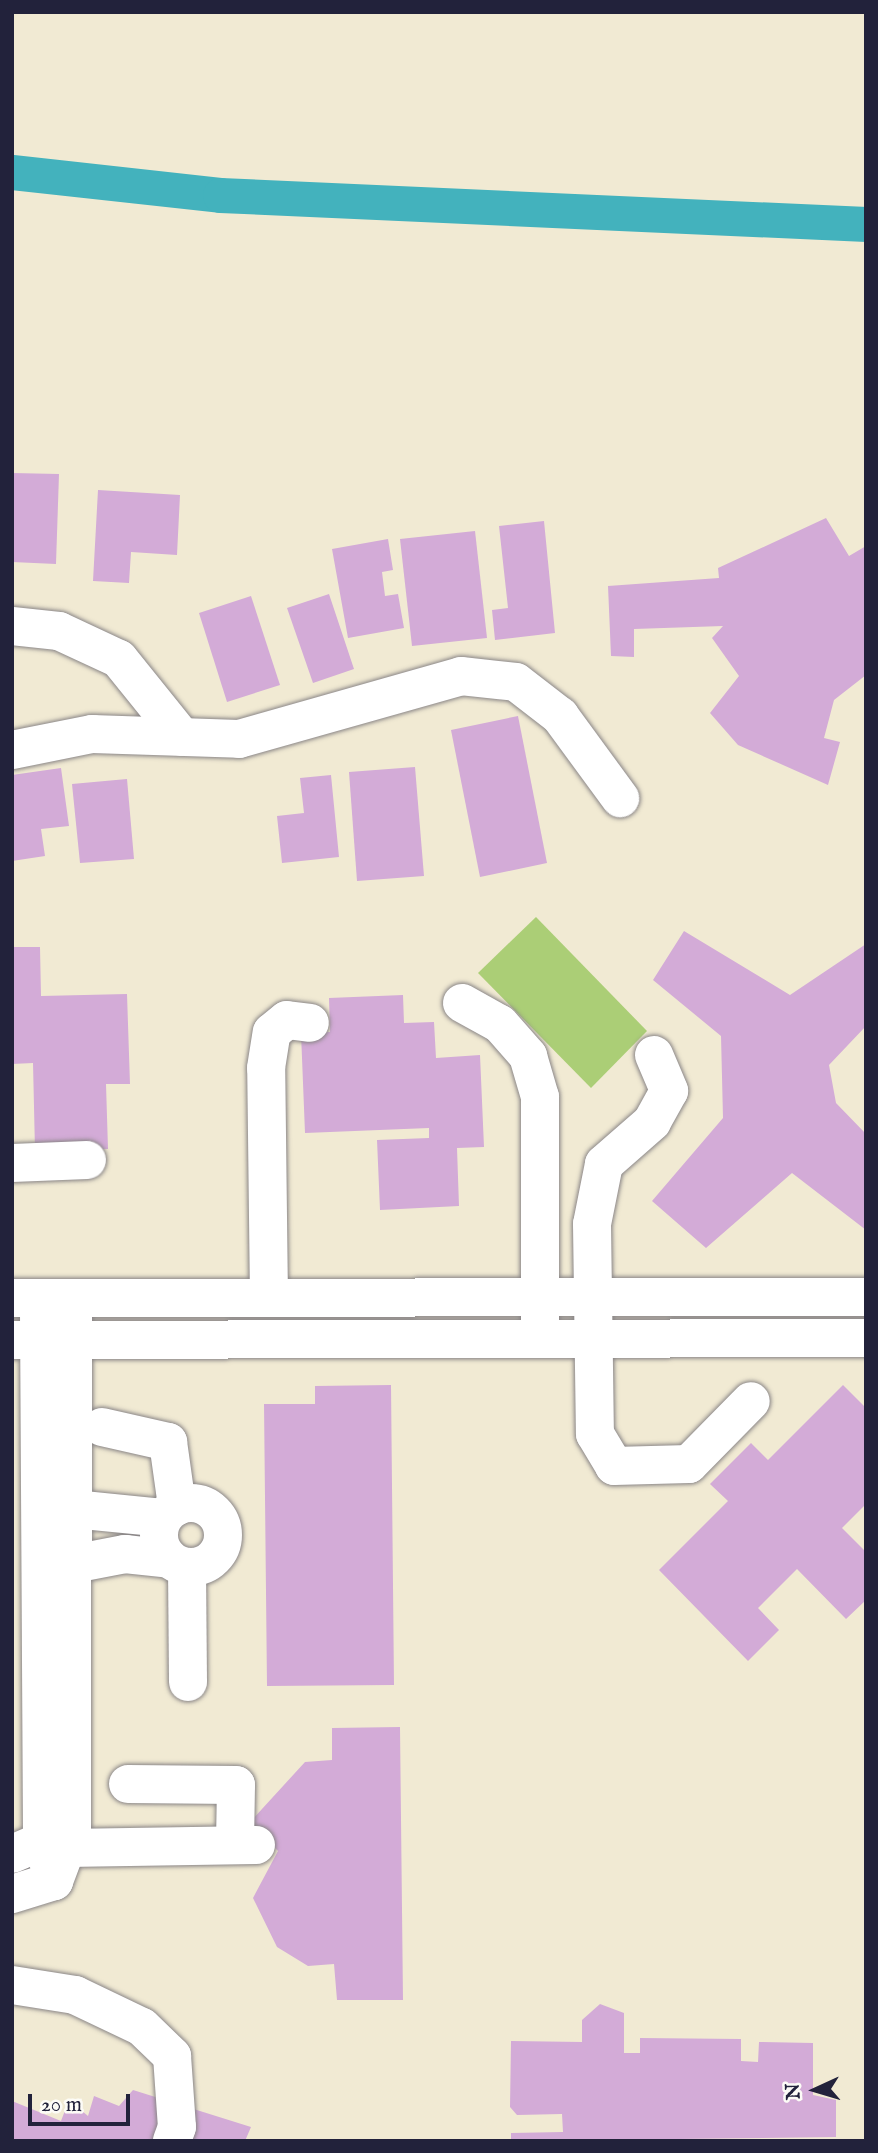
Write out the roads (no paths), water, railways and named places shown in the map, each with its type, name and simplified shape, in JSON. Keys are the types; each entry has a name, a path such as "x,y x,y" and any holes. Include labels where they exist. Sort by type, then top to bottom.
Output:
{"street":[{"path":"12,626 59,631 119,659 182,737"},
{"path":"12,750 92,734 239,739 461,676 516,682 560,716 620,798"},
{"path":"462,1003 500,1024 528,1056 540,1097 540,1340"},
{"path":"269,1298 266,1068 272,1032 287,1020 310,1023"},
{"path":"654,1055 669,1091 652,1122 604,1164 592,1224 589,1298 595,1434 614,1466 689,1464 751,1401"},
{"path":"12,1163 87,1160"},
{"path":"12,1894 43,1856 58,1700 63,1554 43,1496 41,1298 866,1297"},
{"path":"42,1340 866,1338"},
{"path":"102,1427 168,1443 170,1512 159,1537 178,1563 188,1682"},
{"path":"43,1496 170,1512 204,1505 223,1529 215,1558 178,1563 125,1554 63,1554"},
{"path":"43,1856 246,1845 236,1785 128,1784"},
{"path":"12,1985 75,1995 152,2036 172,2056 177,2127 172,2141"}],"waterway":[{"path":"12,172 220,195 866,224"}]}
